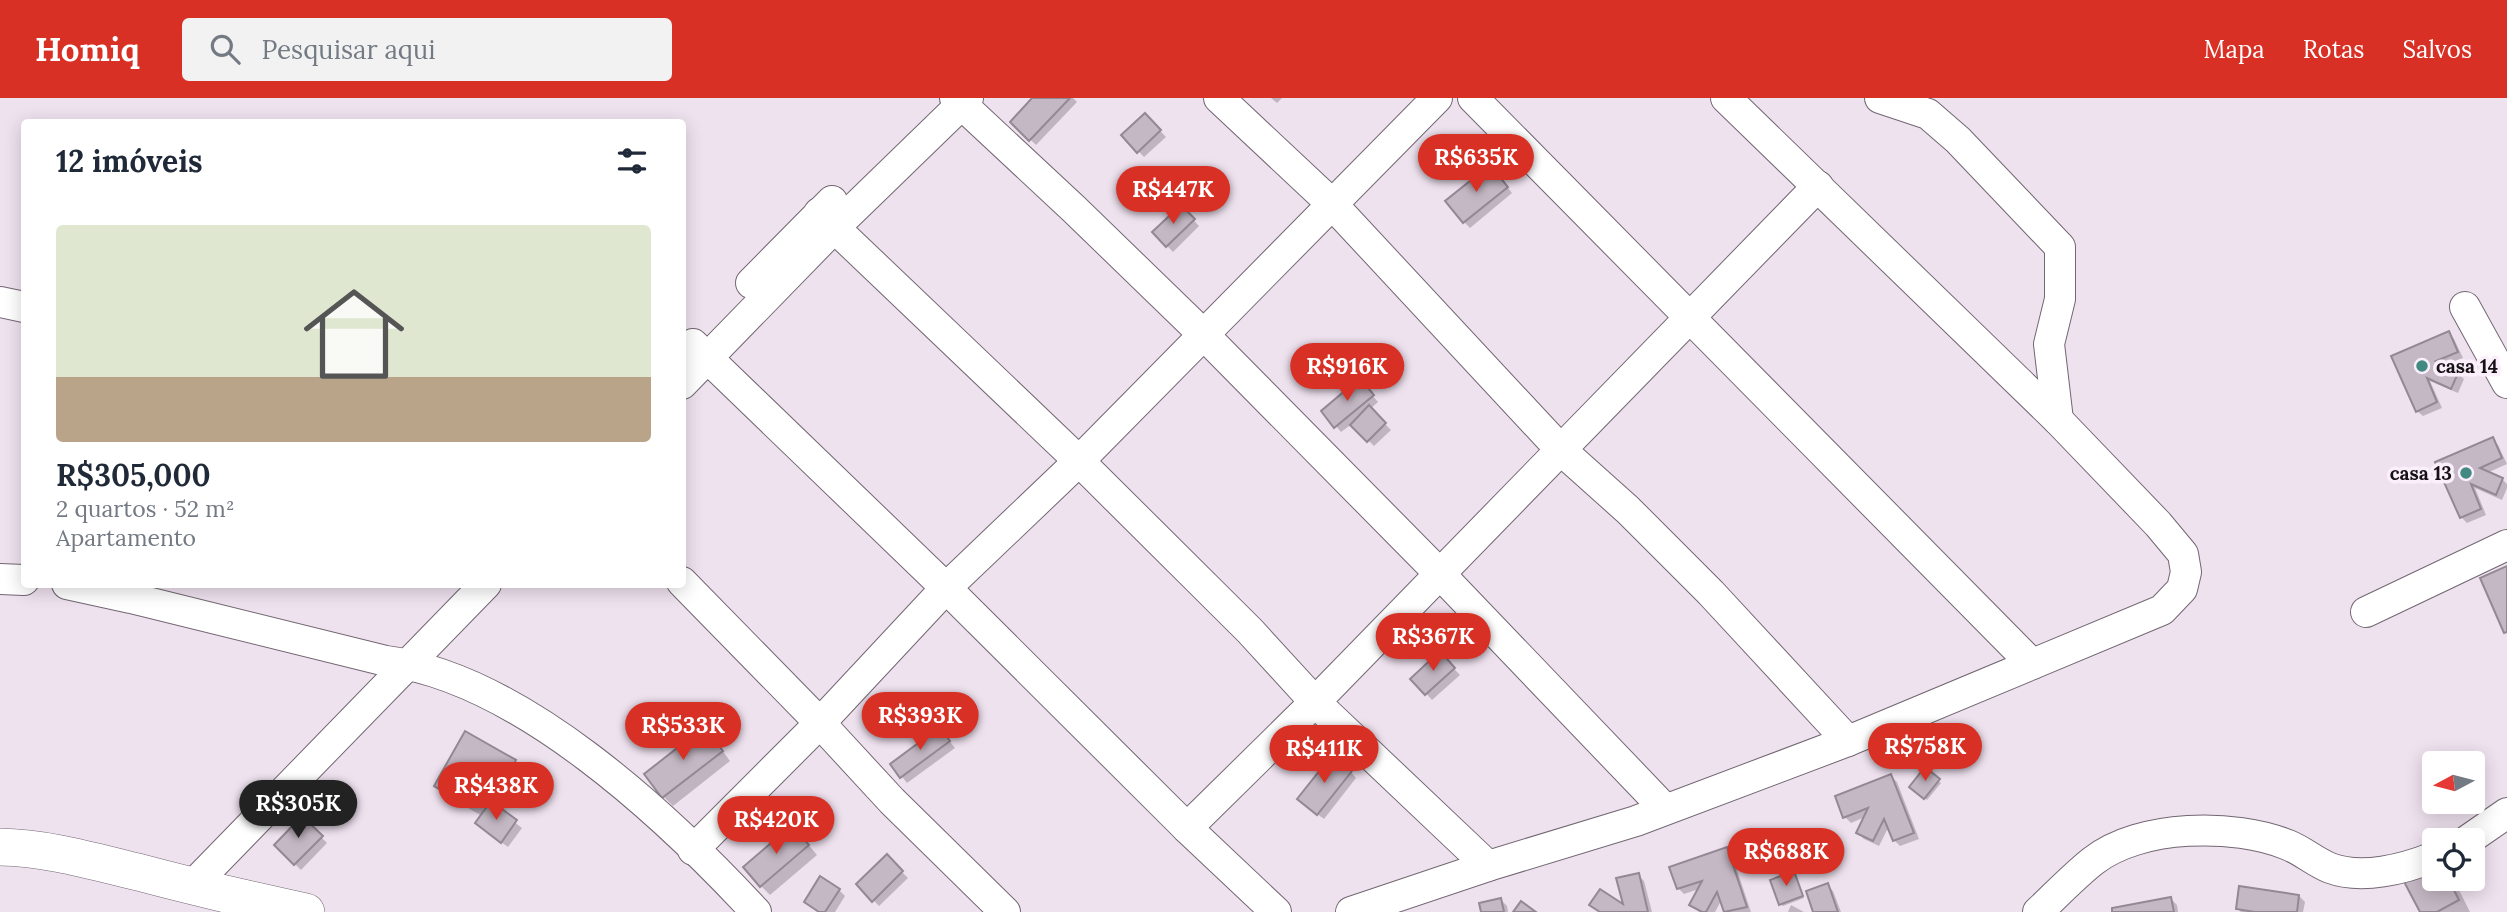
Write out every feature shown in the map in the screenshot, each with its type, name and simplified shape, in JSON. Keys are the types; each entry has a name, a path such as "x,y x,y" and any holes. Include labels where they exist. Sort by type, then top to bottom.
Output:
{"main road":[{"path":"0,847 18,847 77,857 306,912"}],"street":[{"path":"1219,98 1332,204 1561,450 1628,510 1702,583 1848,741"},
{"path":"693,850 820,723 946,588 1079,461 1437,98"},
{"path":"1473,98 2032,664"},
{"path":"1352,912 1488,866 1636,821 1848,741 2162,610 2182,589 2186,572 2183,554 2158,524 2058,420 1726,98"},
{"path":"1880,98 1928,114 1958,140 2060,247 2060,299 2049,344 2058,420"},
{"path":"686,374 694,353 826,221 958,100 1204,335 1439,573 1665,809"},
{"path":"1187,828 1315,702 1818,186"},
{"path":"826,221 1079,461 1250,631 1315,702 1488,866"},
{"path":"0,302 21,306"},
{"path":"2465,307 2507,383"},
{"path":"694,353 946,588 1187,828 1276,912"},
{"path":"2366,612 2507,545"},
{"path":"0,579 21,580"},
{"path":"686,586 892,801 1005,912"},
{"path":"85,588 396,662 480,690 555,734 615,777 756,912"},
{"path":"181,883 396,662 457,588"},
{"path":"396,662 481,588"},
{"path":"2485,829 2507,814"},
{"path":"2038,912 2094,860 2122,845 2147,837 2185,831 2214,829 2276,841 2332,868 2355,872 2386,871 2422,860"}],"building":[{"path":"1032,98 1070,98 1029,141 1010,122"},
{"path":"1145,113 1161,130 1137,153 1121,135"},
{"path":"1490,165 1508,187 1463,223 1445,201"},
{"path":"1181,205 1195,219 1166,247 1152,232"},
{"name":"casa 14","path":"2449,331 2458,352 2436,361 2459,371 2451,389 2427,378 2437,402 2416,412 2391,356"},
{"path":"1360,378 1374,395 1334,428 1321,411"},
{"path":"1369,405 1386,423 1367,442 1350,425"},
{"name":"casa 13","path":"2493,437 2502,458 2480,468 2503,478 2496,495 2471,484 2481,509 2460,518 2435,462"},
{"path":"2507,566 2507,632 2504,633 2480,578"},
{"path":"1440,651 1455,668 1425,695 1410,679"},
{"path":"704,727 723,751 662,798 644,774"},
{"path":"940,727 950,741 900,778 890,764"},
{"path":"465,731 516,760 500,790 485,782 471,807 434,786"},
{"path":"1332,755 1352,771 1317,815 1297,799"},
{"path":"1925,767 1940,779 1924,799 1909,787"},
{"path":"1891,774 1914,833 1893,841 1884,819 1873,841 1856,833 1868,808 1843,818 1835,796"},
{"path":"491,801 517,820 501,843 475,823"},
{"path":"302,816 323,836 294,865 274,845"},
{"path":"792,825 809,845 760,887 743,867"},
{"path":"1727,847 1747,907 1724,912 1717,892 1706,912 1702,912 1689,905 1702,881 1677,889 1669,867"},
{"path":"887,854 903,871 872,902 856,884"},
{"path":"2422,865 2422,891 2454,891 2459,900 2437,912 2420,912 2401,876"},
{"path":"1794,871 1803,896 1779,905 1770,880"},
{"path":"1639,873 1648,912 1600,912 1589,905 1600,889 1623,904 1616,878"},
{"path":"820,876 840,889 825,912 819,912 804,902"},
{"path":"1828,883 1838,912 1813,912 1806,891"},
{"path":"2239,886 2299,895 2297,912 2236,909"},
{"path":"2171,897 2174,912 2112,912 2112,908"},
{"path":"1501,898 1504,912 1481,912 1479,903"},
{"path":"1521,901 1536,912 1513,912"}],"place":[{"name":"casa 14","path":"2422,366"},
{"name":"casa 13","path":"2466,473"}]}
